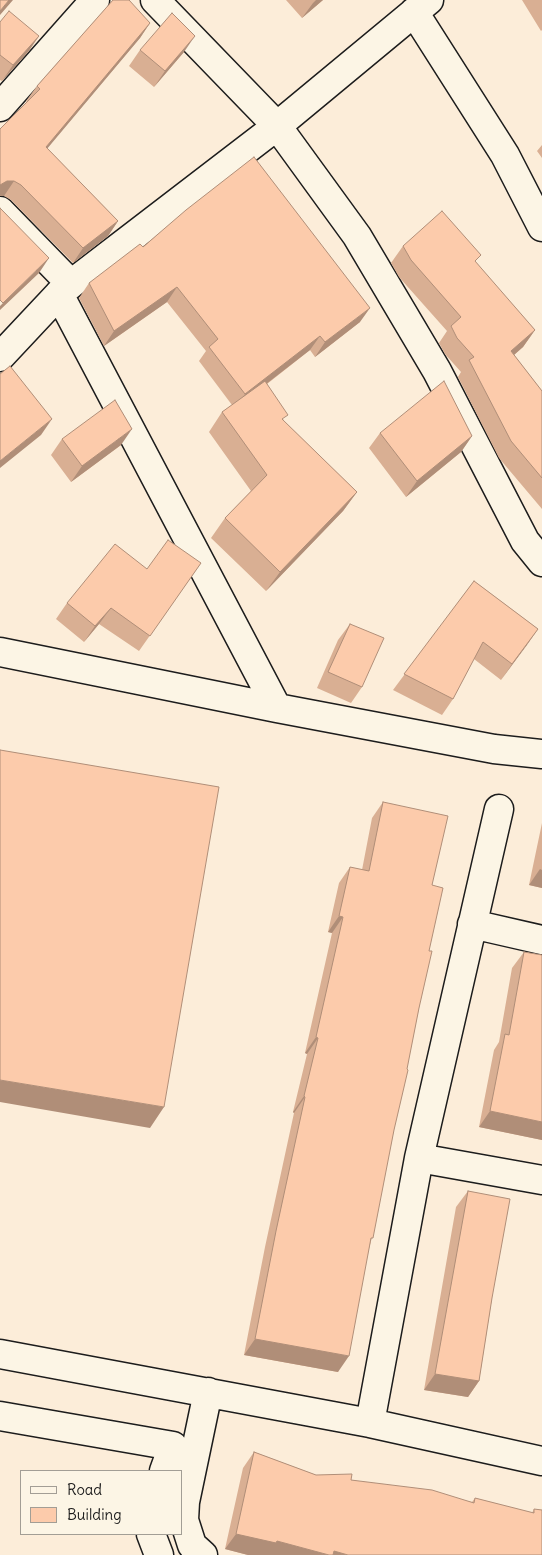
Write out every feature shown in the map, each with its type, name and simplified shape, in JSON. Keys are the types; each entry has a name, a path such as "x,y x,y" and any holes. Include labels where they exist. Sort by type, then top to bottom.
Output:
{"street":[{"path":"0,107 95,0"},
{"path":"155,0 277,126 357,236 437,371 525,541 542,562"},
{"path":"0,357 65,289 277,126 422,6 505,155 542,227"},
{"path":"0,210 65,289 277,708"},
{"path":"0,652 277,708 494,749 542,754"},
{"path":"370,1423 419,1158 499,809"},
{"path":"472,924 542,940"},
{"path":"419,1158 542,1180"},
{"path":"0,1354 370,1423 542,1461"},
{"path":"203,1555 192,1545 184,1520 185,1502 208,1392"},
{"path":"0,1416 173,1446 164,1470"},
{"path":"151,1535 159,1555"}],"building":[{"path":"0,0 9,0 0,11"},
{"path":"113,0 129,0 150,23 46,147 118,221 83,248 21,185 14,181 7,181 0,185 0,129 40,89 37,86"},
{"path":"9,11 39,36 13,65 0,55 0,22"},
{"path":"172,13 195,36 165,71 140,50"},
{"path":"254,157 370,308 325,342 320,336 245,394 209,347 218,339 177,287 114,331 89,283 140,244 143,247 186,210"},
{"path":"0,208 49,258 3,303 0,300"},
{"path":"442,211 481,255 475,261 535,330 511,351 542,391 542,478 511,441 469,360 474,357 457,338 451,326 461,317 411,260 403,246"},
{"path":"10,366 52,419 0,461 0,374"},
{"path":"265,381 288,415 282,419 357,492 280,572 225,518 267,475 222,412"},
{"path":"444,381 472,436 417,481 380,433"},
{"path":"115,400 132,429 82,466 62,439"},
{"path":"168,540 201,563 150,636 111,608 95,626 67,603 115,544 147,569"},
{"path":"474,581 538,629 512,664 483,642 453,699 404,674"},
{"path":"350,624 384,638 362,687 328,672"},
{"path":"0,750 219,787 164,1107 0,1080"},
{"path":"383,802 448,816 432,885 443,888 429,951 432,951 373,1238 371,1238 349,1356 255,1339 304,1096 318,1038 316,1037 343,917 339,916 350,867 369,871"},
{"path":"524,952 542,955 542,1122 490,1111 505,1034 509,1035"},
{"path":"468,1191 510,1199 479,1381 435,1374"},
{"path":"254,1452 316,1475 352,1474 351,1480 432,1490 474,1503 475,1498 534,1513 534,1509 542,1510 542,1555 348,1555 334,1551 333,1555 329,1555 277,1541 276,1543 236,1534"}]}
